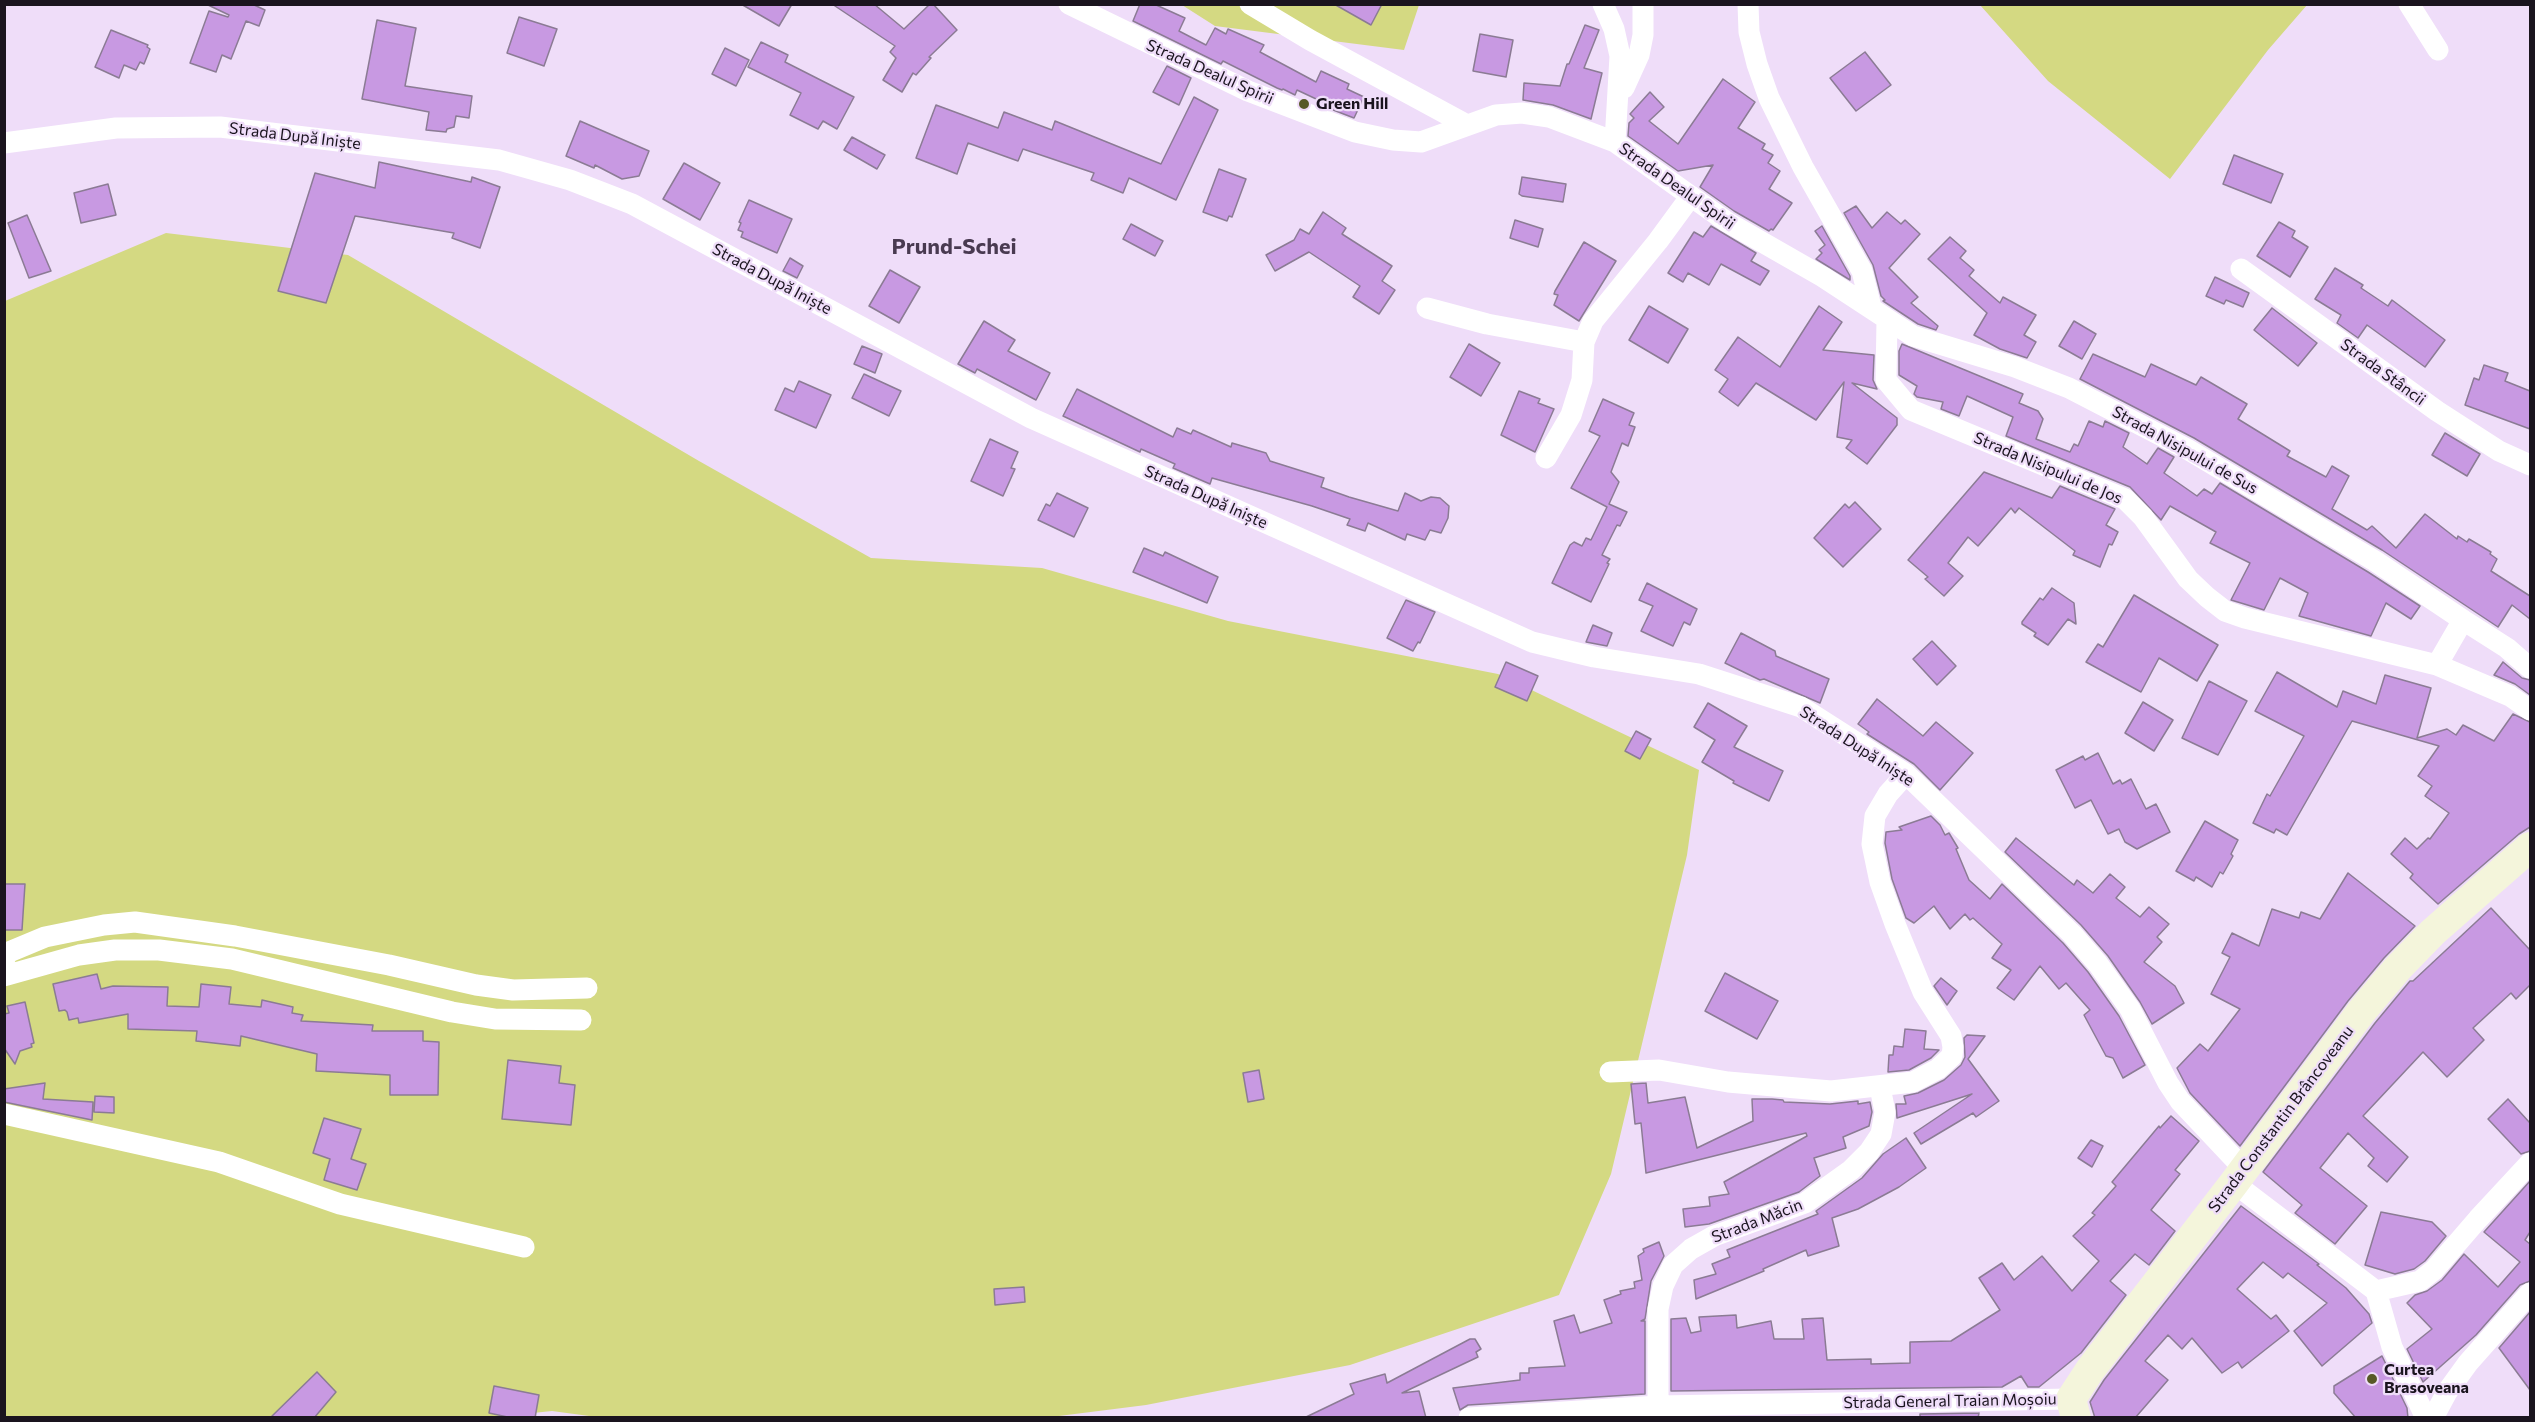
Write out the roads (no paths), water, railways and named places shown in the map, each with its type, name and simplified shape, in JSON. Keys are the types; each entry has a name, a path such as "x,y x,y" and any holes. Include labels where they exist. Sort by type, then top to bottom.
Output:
{"street":[{"name":"Strada Dealul Spirii","path":"1069,4 1248,91 1355,132 1393,140 1421,142 1496,115 1522,113 1549,117 1615,142 1727,222 1879,314"},
{"path":"1250,4 1310,40 1467,125"},
{"path":"1604,4 1614,29 1620,56 1615,142"},
{"path":"1619,100 1639,56 1643,35 1643,4"},
{"path":"1748,4 1749,32 1769,98 1809,177 1862,271 1879,314"},
{"path":"2409,4 2438,50"},
{"name":"Strada După Iniște","path":"4,143 116,128 220,127 499,160 570,180 632,204 1031,418 1532,642 1594,657 1699,674 1801,707 1906,774 2072,934 2098,964 2130,1010 2168,1083 2180,1101 2239,1176 2376,1291"},
{"path":"1546,459 1571,415 1582,380 1584,342 1593,321 1692,196"},
{"name":"Strada Stâncii","path":"2241,269 2437,411 2499,451 2530,465"},
{"path":"1428,308 1487,324 1584,342"},
{"name":"Strada Nisipului de Sus","path":"1879,314 1913,336 2015,367 2069,388 2123,415 2244,482 2375,561 2507,648 2530,668"},
{"name":"Strada Nisipului de Jos","path":"1879,314 1886,380 1911,410 2125,499 2143,517 2188,579 2225,611 2245,618 2437,665 2500,691 2530,710"},
{"path":"2437,665 2463,620"},
{"path":"1610,1072 1659,1070 1728,1082 1821,1090 1913,1082 1938,1069 1952,1056 1953,1047 1950,1035 1923,992 1908,960 1880,882 1872,844 1875,816 1888,794 1906,774"},
{"name":"Strada Constantin Brâncoveanu","path":"2073,1408 2090,1370 2361,1012 2397,969 2433,932 2530,848"},
{"path":"4,959 9,952 45,937 104,925 135,922 235,936 389,964 476,985 513,990 587,988"},
{"path":"4,976 79,956 115,950 159,950 232,960 495,1019 581,1020"},
{"name":"Strada Măcin","path":"1658,1406 1658,1309 1663,1286 1673,1265 1690,1249 1713,1236 1805,1203 1851,1170 1869,1152 1881,1134 1885,1112 1880,1086"},
{"path":"4,1114 219,1161 340,1204 524,1247"},
{"path":"2426,1418 2392,1347 2376,1291 2420,1281 2434,1270 2530,1163"},
{"path":"2433,1418 2446,1392 2468,1363 2530,1293"},
{"path":"2006,1418 2020,1400"},
{"name":"Strada General Traian Moșoiu","path":"1469,1418 1658,1406 2020,1400 2073,1408"}],"place":[{"name":"Green Hill","path":"1304,104"},
{"name":"Curtea Brasoveana","path":"2372,1379"}],"district":[{"name":"Prund-Schei","path":"954,247"}]}
